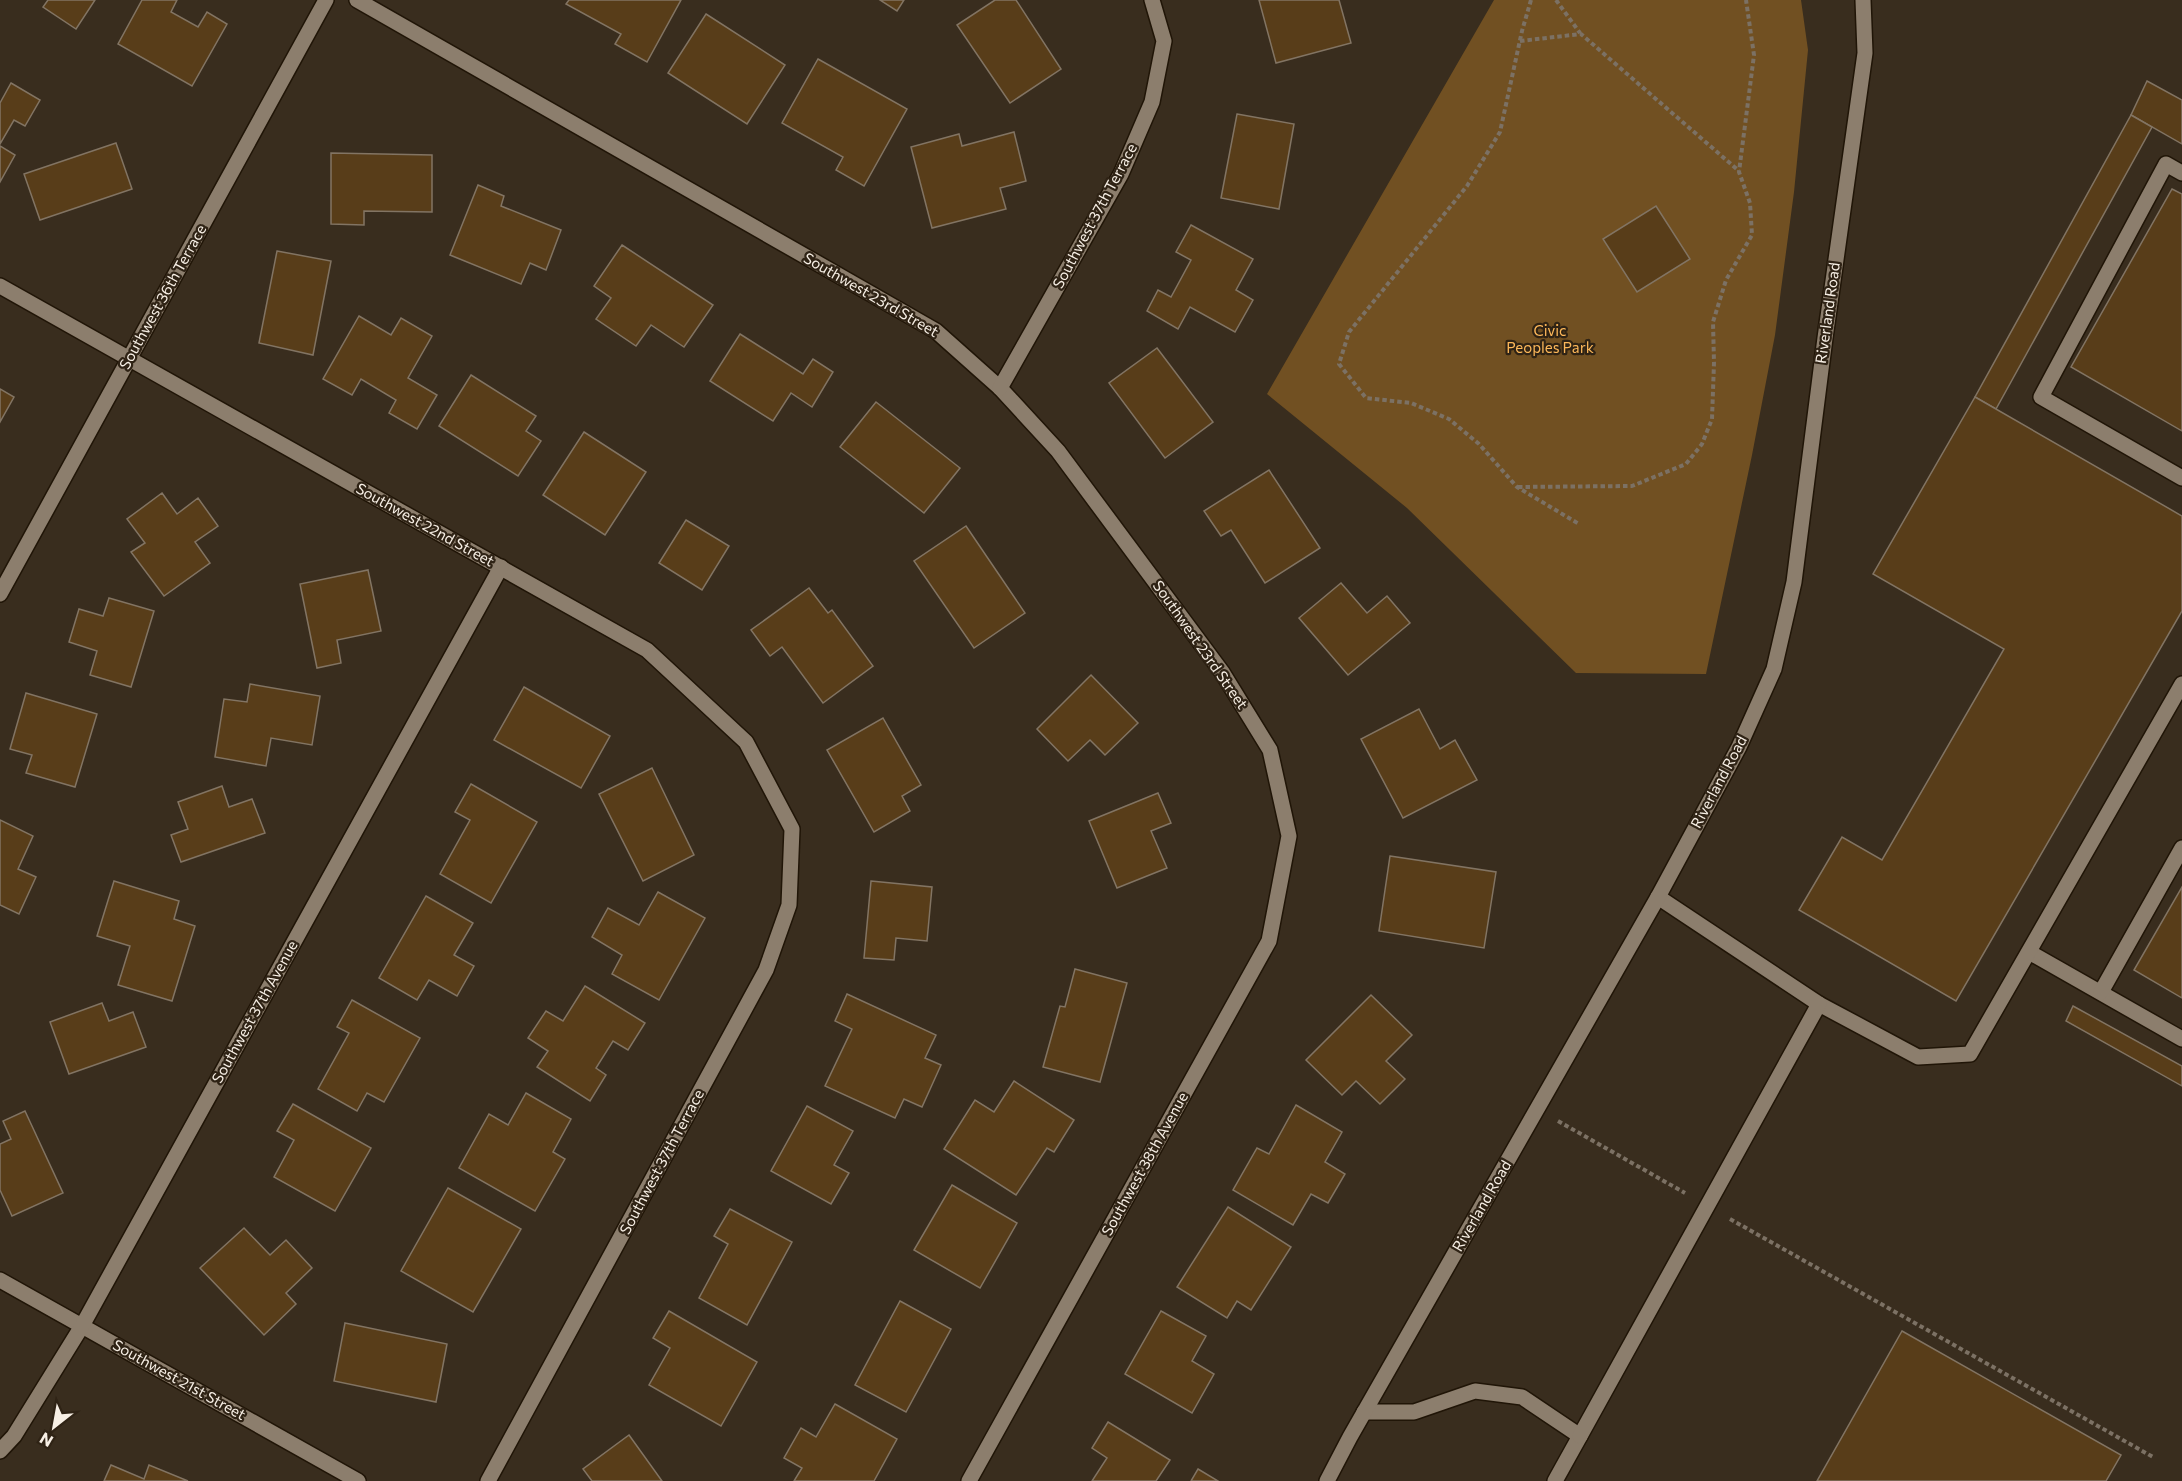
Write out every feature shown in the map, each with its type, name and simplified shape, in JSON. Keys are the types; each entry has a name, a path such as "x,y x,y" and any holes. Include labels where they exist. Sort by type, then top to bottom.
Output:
{"street":[{"name":"Southwest 36th Terrace","path":"0,594 326,0"},
{"name":"Southwest 23rd Street","path":"357,0 936,331 1000,388 1058,451 1222,672 1270,750 1289,836"},
{"name":"Southwest 37th Terrace","path":"1000,388 1121,174 1152,102 1164,41 1152,0"},
{"name":"Riverland Road","path":"1327,1481 1364,1412 1658,897 1739,747 1774,669 1794,582 1864,53 1863,0"},
{"path":"2182,173 2166,164 2041,397 2182,478"},
{"name":"Southwest 22nd Street","path":"0,286 647,650 746,742 792,829"},
{"name":"Southwest 37th Avenue","path":"0,1451 14,1436 82,1326 501,567"},
{"path":"1658,897 1819,1004 1918,1057 1970,1054 2182,684"},
{"name":"Southwest 37th Terrace","path":"488,1481 766,969 789,905 792,829"},
{"name":"Southwest 38th Avenue","path":"969,1481 1269,941 1289,836"},
{"path":"2101,992 2182,848"},
{"path":"2030,952 2182,1039"},
{"path":"1555,1481 1819,1004"},
{"name":"Southwest 21st Street","path":"0,1280 358,1481"},
{"path":"1364,1412 1414,1412 1475,1391 1522,1397 1580,1436"}],"path":[{"path":"1531,0 1500,132 1467,186 1349,332 1339,364 1366,398 1411,403 1449,419 1479,444 1517,487 1579,524"},
{"path":"1556,0 1581,34 1739,172"},
{"path":"1517,487 1632,486 1686,464 1702,444 1712,419 1713,322 1726,280 1752,235 1750,203 1739,172 1754,55 1746,0"},
{"path":"1520,41 1581,34"},
{"path":"1537,1109 2153,1457"}],"green space":[{"name":"Civic Peoples Park","path":"1494,0 1801,0 1808,50 1794,192 1775,335 1706,674 1576,673 1407,508 1267,394"}],"building":[{"path":"48,0 95,0 76,29 43,7"},
{"path":"142,0 177,0 171,12 198,27 207,12 227,24 192,86 118,44"},
{"path":"569,0 681,0 647,62 615,44 621,34 566,4"},
{"path":"880,0 904,0 897,11"},
{"path":"995,0 1016,0 1061,69 1010,103 957,25"},
{"path":"1259,0 1339,0 1351,43 1276,63"},
{"path":"706,14 785,65 747,124 668,73"},
{"path":"818,59 907,109 864,186 836,170 843,157 782,123"},
{"path":"2147,81 2182,100 2182,144 2131,115"},
{"path":"11,83 40,100 25,126 14,120 0,144 0,103"},
{"path":"1237,114 1294,124 1279,209 1221,198"},
{"path":"2131,115 2152,127 1996,409 1975,397"},
{"path":"1014,132 1026,181 1000,188 1006,209 932,228 911,147 959,134 962,146"},
{"path":"116,143 132,189 40,220 24,174"},
{"path":"0,146 15,155 0,182"},
{"path":"331,153 432,155 432,212 364,211 364,225 331,224"},
{"path":"478,185 504,196 501,206 561,230 546,270 530,263 521,284 450,255"},
{"path":"2172,189 2182,194 2182,431 2071,367"},
{"path":"1656,206 1690,259 1637,292 1603,239"},
{"path":"1191,225 1253,259 1236,290 1253,300 1235,332 1190,307 1178,329 1147,311 1158,290 1171,297 1191,260 1176,252"},
{"path":"622,245 713,305 684,347 651,325 636,346 596,319 611,298 594,286"},
{"path":"277,251 331,261 313,355 259,343"},
{"path":"359,316 391,335 401,318 432,336 408,378 437,395 417,429 389,413 396,400 361,379 352,395 323,379"},
{"path":"740,334 803,374 813,359 833,372 812,407 791,393 773,421 710,381"},
{"path":"1157,348 1213,422 1165,458 1109,383"},
{"path":"471,375 536,416 526,431 541,441 518,476 439,426"},
{"path":"0,389 14,397 0,422"},
{"path":"1975,397 2182,516 2182,611 1956,1001 1799,910 1842,837 1882,860 2004,649 1873,574"},
{"path":"876,402 960,468 924,513 840,447"},
{"path":"584,432 646,472 605,535 543,495"},
{"path":"1269,470 1320,548 1265,583 1231,530 1221,536 1204,511"},
{"path":"162,493 177,514 198,498 218,526 195,542 210,563 164,596 131,552 145,543 127,519"},
{"path":"686,520 729,546 702,590 659,563"},
{"path":"966,526 1025,613 974,648 914,561"},
{"path":"368,570 381,631 337,640 341,663 317,668 300,584"},
{"path":"1341,583 1367,613 1387,596 1410,623 1348,675 1299,618"},
{"path":"809,588 828,613 832,610 873,666 823,703 782,647 770,656 751,630"},
{"path":"109,598 154,611 131,687 90,675 97,651 69,642 79,609 103,616"},
{"path":"1091,675 1138,723 1105,755 1090,740 1068,761 1037,729"},
{"path":"250,684 320,696 312,745 271,738 266,766 215,757 224,699 247,702"},
{"path":"524,687 610,736 581,788 494,740"},
{"path":"26,693 97,714 75,787 26,773 32,755 10,749"},
{"path":"1419,709 1440,749 1455,740 1477,780 1403,818 1361,739"},
{"path":"883,718 921,785 902,796 910,811 874,832 827,750"},
{"path":"652,768 694,855 643,881 599,794"},
{"path":"471,784 537,822 491,903 440,874 470,820 455,812"},
{"path":"222,786 229,807 252,799 265,833 181,862 171,835 188,829 178,802"},
{"path":"1158,793 1171,823 1151,831 1167,868 1117,888 1089,821"},
{"path":"0,820 33,836 18,869 36,877 19,914 0,905"},
{"path":"1390,856 1496,872 1484,948 1379,931"},
{"path":"114,881 179,901 174,919 195,926 172,1001 118,985 130,946 97,936"},
{"path":"871,881 932,887 927,941 896,938 894,960 864,958"},
{"path":"2182,887 2182,998 2134,970"},
{"path":"658,892 705,918 659,1000 612,974 622,955 592,937 608,908 639,925"},
{"path":"426,896 473,923 454,955 474,966 457,996 429,980 417,1000 379,978"},
{"path":"1075,969 1127,983 1100,1082 1043,1067 1060,1006 1065,1007"},
{"path":"585,986 645,1023 628,1050 613,1041 596,1068 606,1075 590,1101 537,1067 548,1051 528,1038 546,1011 563,1021"},
{"path":"847,994 936,1035 925,1058 941,1065 922,1107 904,1099 895,1118 825,1086 852,1029 835,1021"},
{"path":"1371,995 1412,1035 1386,1061 1405,1079 1380,1104 1356,1081 1342,1095 1306,1060"},
{"path":"352,1000 420,1038 384,1102 367,1093 357,1111 318,1089 349,1033 337,1027"},
{"path":"102,1003 109,1021 133,1012 146,1047 69,1074 50,1022"},
{"path":"2073,1006 2182,1066 2182,1086 2066,1021"},
{"path":"1014,1081 1074,1120 1054,1152 1047,1148 1016,1195 944,1149 975,1100 994,1112"},
{"path":"526,1093 571,1119 553,1152 565,1159 535,1211 459,1168 489,1114 508,1125"},
{"path":"293,1104 371,1148 335,1211 274,1177 294,1140 277,1131"},
{"path":"1296,1105 1342,1132 1325,1162 1345,1174 1328,1203 1311,1194 1293,1225 1233,1190 1257,1148 1269,1154"},
{"path":"807,1106 853,1131 834,1165 849,1173 831,1204 771,1171"},
{"path":"25,1111 63,1193 12,1216 0,1190 0,1144 11,1139 3,1121"},
{"path":"952,1185 1017,1223 980,1288 914,1250"},
{"path":"448,1188 521,1229 473,1312 401,1271"},
{"path":"1228,1207 1291,1247 1251,1310 1237,1301 1227,1318 1177,1287"},
{"path":"730,1209 792,1242 747,1325 699,1298 728,1244 714,1236"},
{"path":"244,1228 270,1255 286,1240 312,1268 286,1293 296,1304 264,1335 200,1268"},
{"path":"900,1301 951,1329 906,1412 855,1385"},
{"path":"669,1311 757,1362 721,1426 649,1385 670,1348 653,1338"},
{"path":"1161,1311 1206,1336 1192,1361 1214,1374 1192,1413 1125,1374"},
{"path":"345,1323 447,1344 436,1402 334,1381"},
{"path":"1902,1331 2121,1455 2106,1481 1817,1481"},
{"path":"835,1404 897,1439 874,1481 794,1481 802,1468 784,1458 801,1428 816,1437"},
{"path":"1108,1422 1170,1460 1156,1481 1092,1481 1107,1458 1092,1448"},
{"path":"629,1435 662,1481 592,1481 583,1469"},
{"path":"111,1465 144,1479 149,1465 188,1481 104,1481"},
{"path":"1198,1469 1218,1481 1191,1481"}]}
